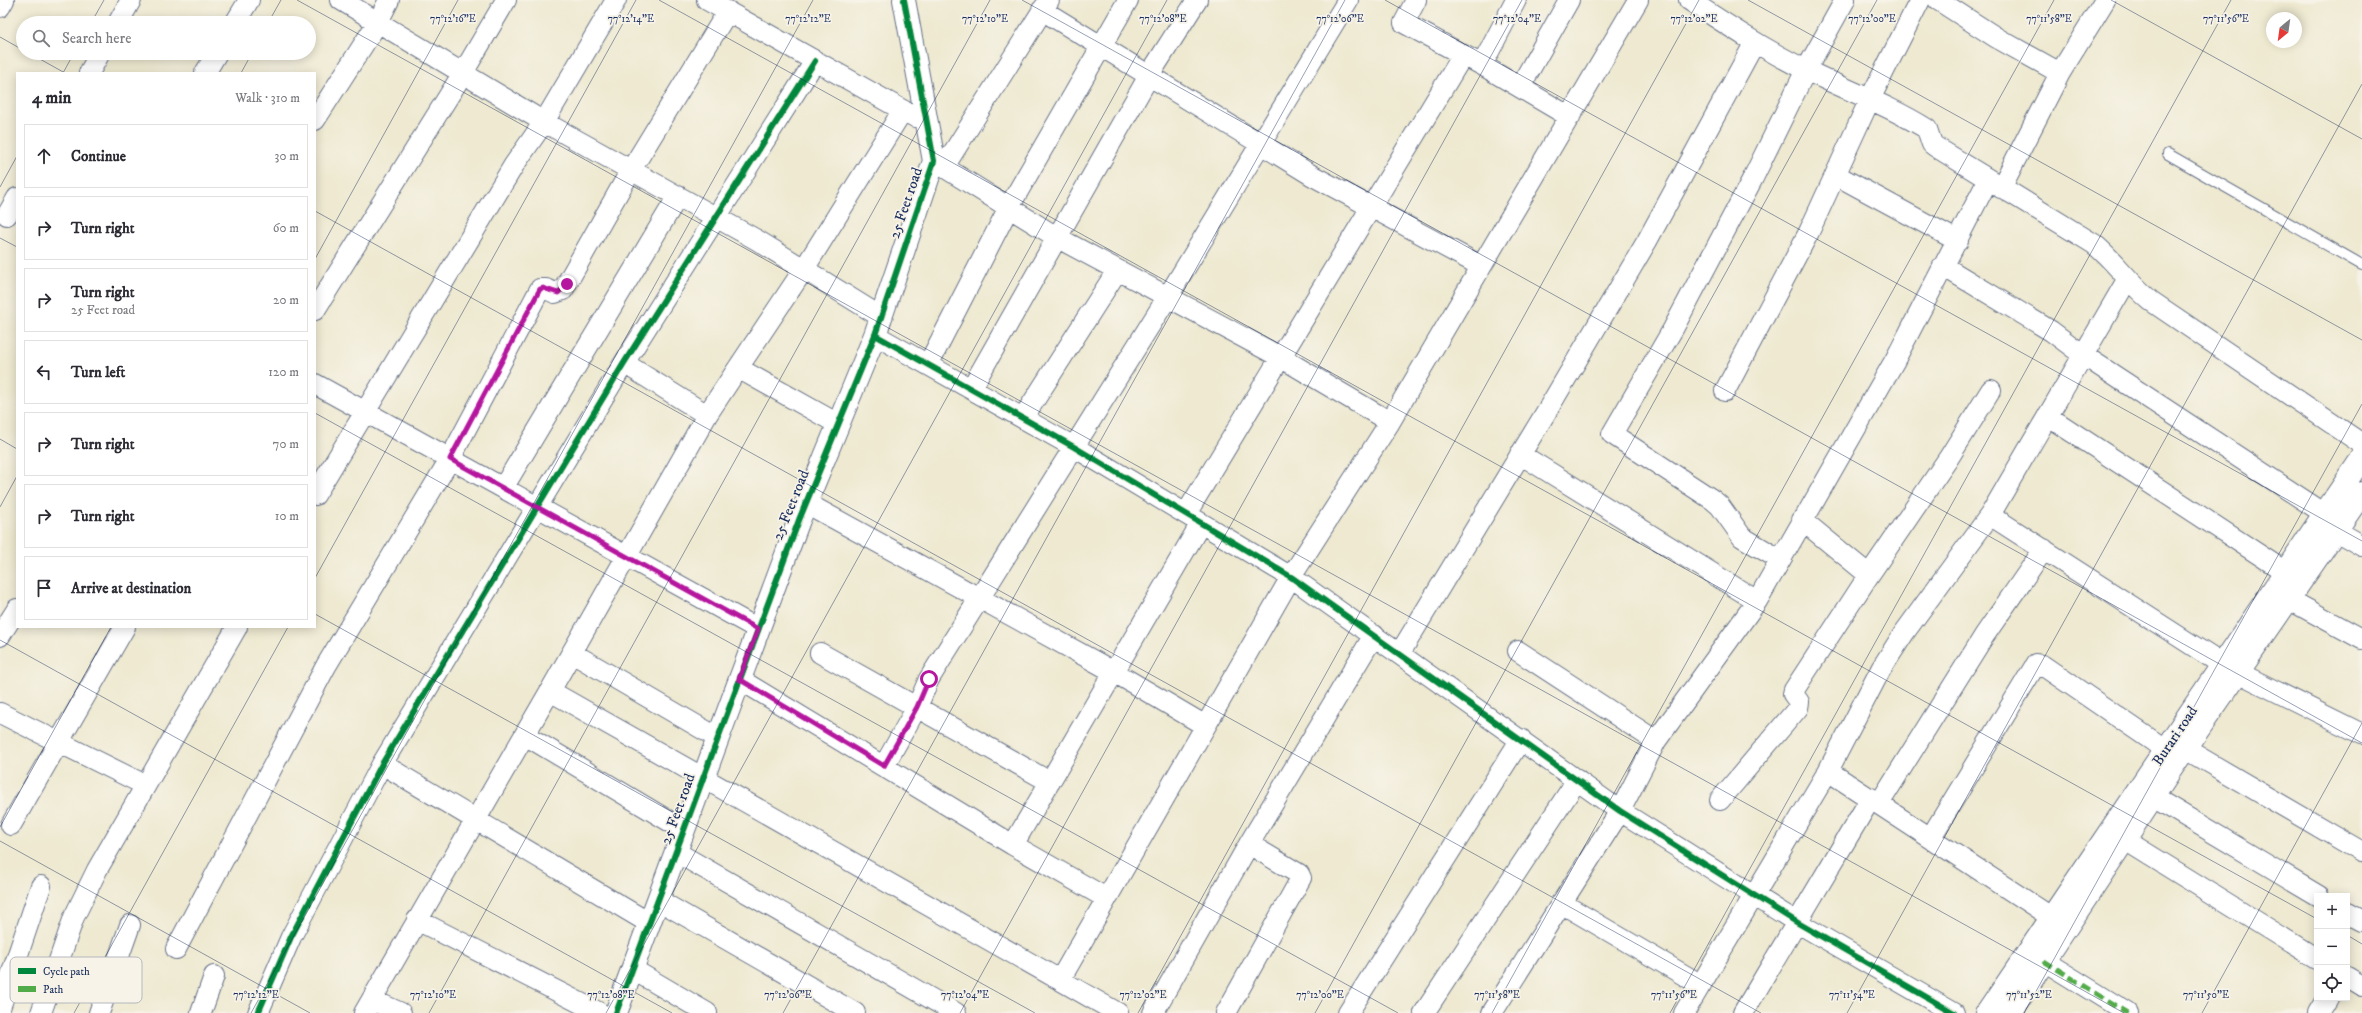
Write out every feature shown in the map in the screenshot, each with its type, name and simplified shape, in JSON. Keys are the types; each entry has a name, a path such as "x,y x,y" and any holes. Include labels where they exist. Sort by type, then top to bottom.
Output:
{"main road":[{"name":"25 Feet road","path":"616,1013 758,629 806,503 878,326 939,164 928,124 904,0"},
{"name":"Burari road","path":"2230,669 2288,599 2330,523 2362,458"},
{"name":"Burari road","path":"1987,1013 2051,917 2176,750 2230,669 2284,571 2330,523 2362,493"},
{"name":"Burari road","path":"2010,1013 2153,797 2176,750"}],"street":[{"path":"0,7 4,0"},
{"path":"122,16 131,0"},
{"path":"239,16 249,0"},
{"path":"341,0 544,122 717,217 804,269 928,365 1074,447 1291,577 1521,739 1620,811 1798,923 1954,1013"},
{"path":"316,118 378,22 389,0"},
{"path":"316,308 463,73 506,0"},
{"path":"316,493 514,166 544,122 616,0"},
{"path":"708,0 928,124"},
{"path":"928,365 1009,207 1128,0"},
{"path":"971,389 1150,74 1196,0"},
{"path":"884,766 917,707 929,679 1167,298 1348,0"},
{"path":"1416,0 1404,23 1482,65 1570,117"},
{"path":"1482,65 1516,0"},
{"path":"1520,87 1569,0"},
{"path":"1060,980 1204,725 1291,577 1390,422 1638,0"},
{"path":"1689,0 1755,42 1806,70 1870,99 1927,129 1932,144 1936,147 2094,244 2110,259 2127,280 2151,301 2362,444"},
{"path":"1780,559 1742,537 1720,506 1713,500 1612,434 1676,322 1753,178 1806,70 1845,0"},
{"path":"1725,392 1809,232 1870,99 1920,0"},
{"path":"1938,0 1997,38 2060,73"},
{"path":"1492,1013 1620,811 1656,741 1757,601 1898,353 1943,266 2105,0"},
{"path":"1390,422 1280,357 1167,298 1058,238 939,164 1045,5 1102,46 1150,74 1313,176 1481,266"},
{"path":"176,950 326,666 450,459 540,289 546,289 555,293 563,290 631,170 728,11"},
{"path":"1400,653 1648,241 1755,42"},
{"path":"1013,846 1114,672 1280,357 1373,208 1463,55"},
{"path":"90,72 96,60"},
{"path":"206,72 213,60"},
{"path":"258,1013 291,937 382,764 536,506 624,363 815,61"},
{"path":"401,1013 368,1006 572,653 707,414 804,269 903,110"},
{"path":"1836,175 1958,241"},
{"path":"504,488 678,196"},
{"path":"8,215 16,200"},
{"path":"1943,266 2031,319 2362,546"},
{"path":"1022,418 1117,270"},
{"path":"1684,1013 1828,771 1885,663 1990,515 2127,280"},
{"path":"624,363 707,414"},
{"path":"738,368 838,424"},
{"path":"316,385 758,629"},
{"path":"1720,800 1798,708 1799,702 1793,694 1795,688 1869,575 1948,459 1991,390"},
{"path":"2048,417 2284,571"},
{"path":"1520,454 1757,601"},
{"path":"806,503 1114,672 1204,725"},
{"path":"1990,515 2044,548 2230,669 2362,734"},
{"path":"1802,520 1869,575"},
{"path":"1743,1013 1875,801 2044,548"},
{"path":"2288,599 2362,639"},
{"path":"0,636 16,611"},
{"path":"11,825 57,741 124,628"},
{"path":"60,957 74,917 97,870 236,628"},
{"path":"1154,1013 1249,844 1374,635"},
{"path":"1518,650 1656,741"},
{"path":"572,653 718,738"},
{"path":"820,653 1050,782"},
{"path":"1931,837 2036,664 2042,665 2176,750 2362,852"},
{"path":"739,679 1013,846 1106,898"},
{"path":"550,691 1118,1013"},
{"path":"0,713 145,785"},
{"path":"525,735 684,830"},
{"path":"1348,1013 1521,739"},
{"path":"382,764 649,923"},
{"path":"1828,771 1931,837 2051,917"},
{"path":"1424,1013 1577,780"},
{"path":"2153,797 2314,893"},
{"path":"2125,840 2314,956"},
{"path":"1226,1013 1301,878 1298,874 1249,844"},
{"path":"676,852 956,1013"},
{"path":"17,957 41,886"},
{"path":"658,900 855,1013"},
{"path":"1562,903 1701,984"},
{"path":"2350,914 2362,921"},
{"path":"417,920 600,1013"},
{"path":"119,957 130,925"},
{"path":"2044,961 2128,1013"},
{"path":"632,969 707,1013"},
{"path":"201,1013 214,976"},
{"path":"0,1008 10,978"},
{"path":"2350,979 2362,986"},
{"path":"2319,1013 2326,1001"},
{"path":"41,1013 44,1003"},
{"path":"99,1013 103,1003"}],"lane":[{"path":"2168,154 2362,265"}],"marked path":[{"path":"2044,961 2128,1013"}],"cycle path":[{"path":"616,1013 799,520 875,335 934,161 904,0"},
{"path":"258,1013 291,937 382,764 624,363 815,61"},
{"path":"875,335 1074,447 1291,577 1620,811 1798,923 1954,1013"}],"route":[{"path":"567,284 563,290 558,293 543,288 540,289 450,459 758,629 739,679 884,766 917,707 929,679"}]}
